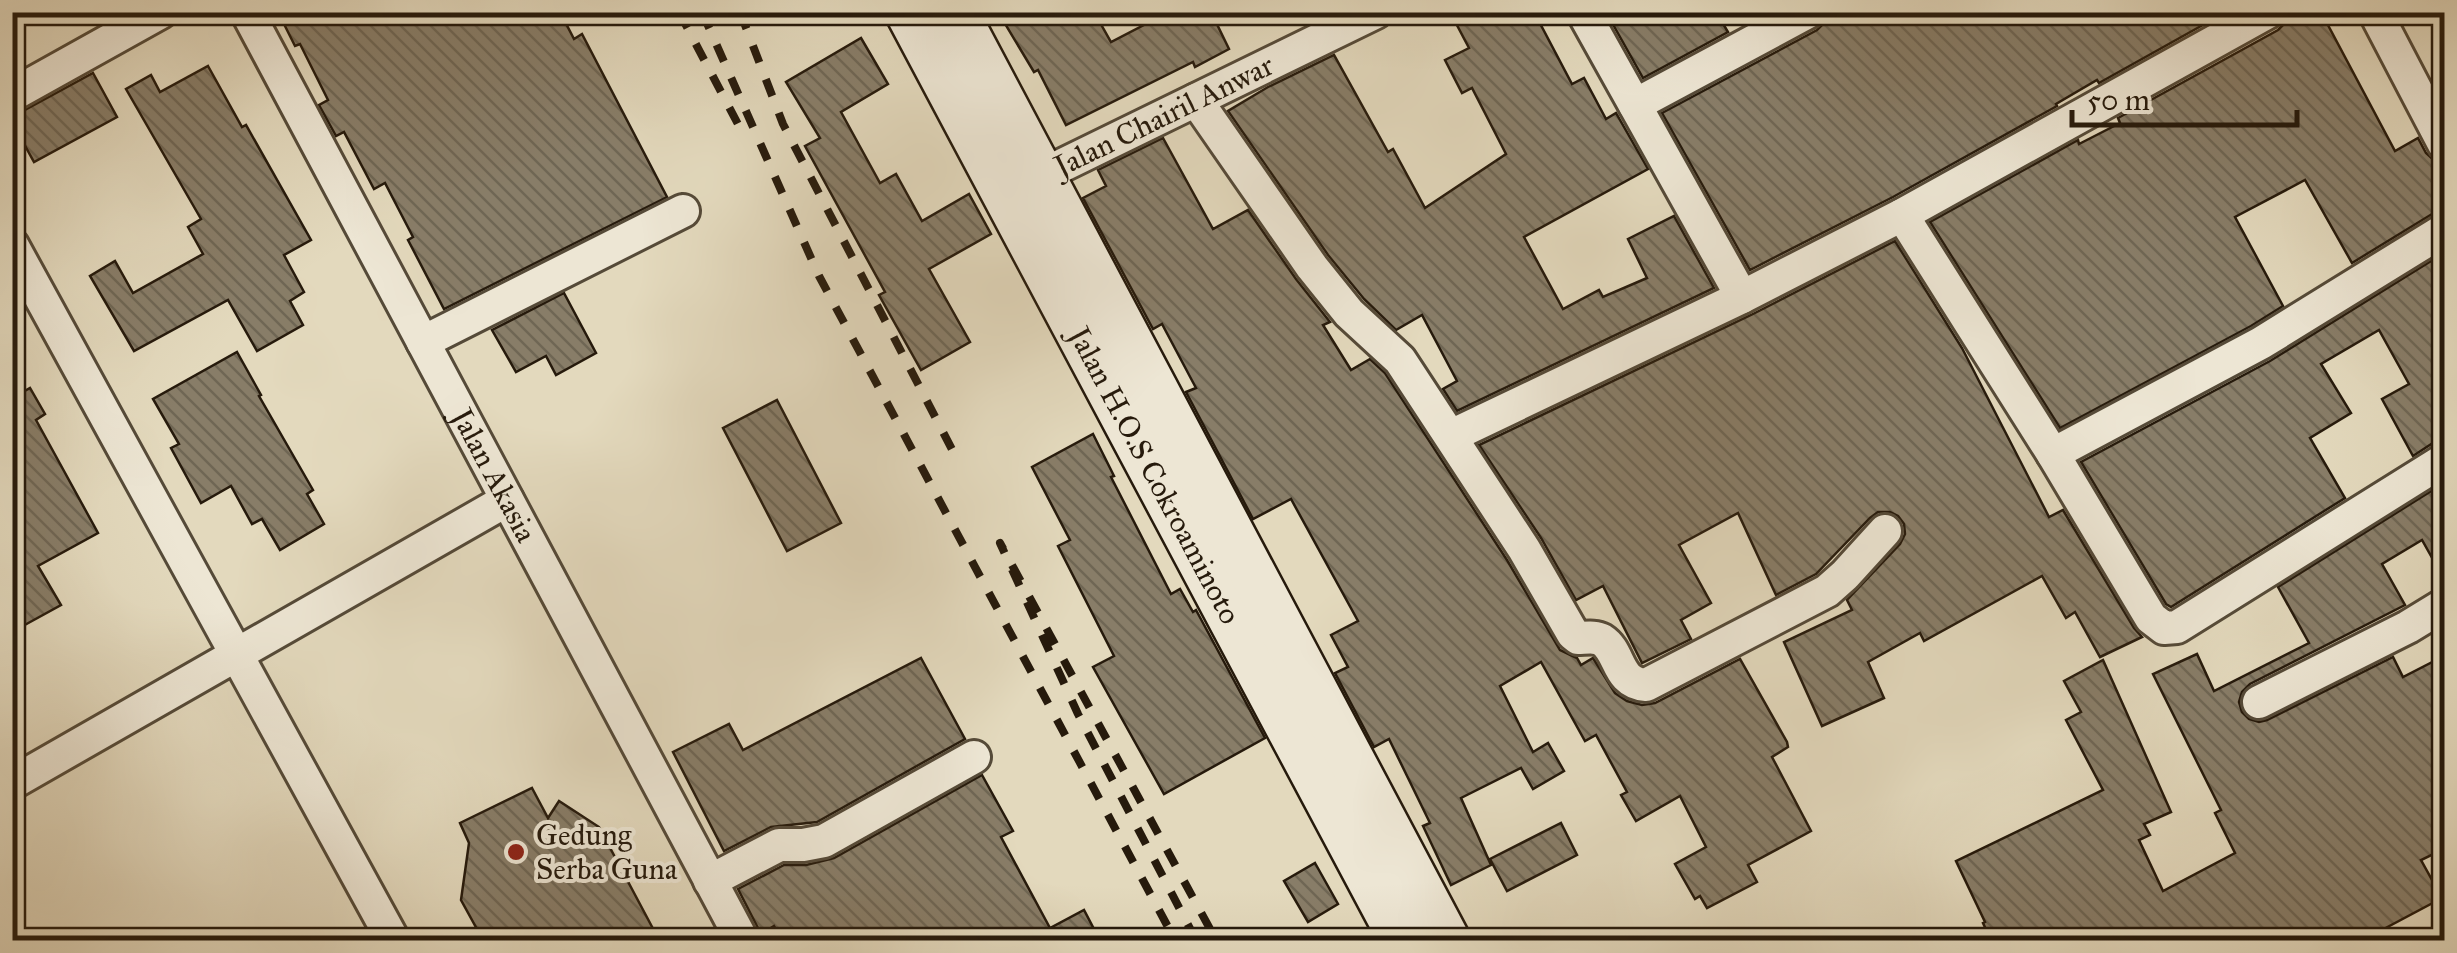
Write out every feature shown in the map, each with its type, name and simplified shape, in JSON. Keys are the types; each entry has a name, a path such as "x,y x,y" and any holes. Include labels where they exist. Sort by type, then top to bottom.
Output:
{"main road":[{"name":"Jalan H.O.S Cokroaminoto","path":"908,12 1022,184 1446,940"},
{"name":"Jalan H.O.S Cokroaminoto","path":"955,12 1022,184 1402,940"}],"street":[{"path":"12,95 161,12"},
{"name":"Jalan Akasia","path":"246,12 742,940"},
{"name":"Jalan Chairil Anwar","path":"1022,184 1376,12"},
{"path":"1584,12 1742,297"},
{"path":"1635,105 1808,12"},
{"path":"1450,436 1742,297 1902,215 2268,12"},
{"path":"2375,12 2444,144"},
{"path":"1196,100 1348,313 1400,360 1524,549 1573,634 1605,642 1628,679 1646,684 1827,591 1885,531"},
{"path":"422,342 684,211"},
{"path":"1902,215 2151,618 2164,628 2177,626 2444,460"},
{"path":"2053,454 2261,343 2444,230"},
{"path":"12,245 392,940"},
{"path":"12,783 507,500"},
{"path":"2259,702 2444,606"},
{"path":"710,880 779,845 824,841 974,757"}],"building":[{"path":"278,12 560,12 574,39 582,34 667,197 444,309 408,240 413,237 385,183 374,189 344,132 336,136 319,105 328,100 300,44 295,46"},
{"path":"998,12 1094,12 1111,42 1169,12 1211,12 1229,49 1195,67 1193,62 1066,125 1038,70 1034,72"},
{"path":"1450,12 1534,12 1572,84 1584,78 1606,119 1616,113 1648,169 1524,237 1563,309 1599,290 1603,297 1647,278 1628,239 1674,216 1714,288 1457,411 1443,389 1457,381 1422,315 1396,330 1364,299 1328,255 1228,111 1334,55 1388,152 1393,149 1425,208 1506,154 1472,88 1462,93 1445,60 1469,48"},
{"path":"1606,12 1716,12 1728,32 1643,78"},
{"path":"1828,12 2226,12 2099,83 2097,80 1893,197 1750,270 1662,113 1817,30"},
{"path":"2288,12 2321,12 2395,151 2418,138 2435,161 2444,179 2444,210 2352,263 2305,180 2235,217 2283,306 2060,428 1930,222 2078,140 2079,144 2120,123 2118,118 2278,30"},
{"path":"861,38 888,84 841,112 880,183 896,174 922,221 969,194 991,234 929,269 970,342 921,370 879,295 885,292 805,146 820,138 786,82"},
{"path":"208,66 311,240 284,255 304,292 290,301 303,325 257,351 228,300 134,351 90,276 115,261 133,293 203,254 188,227 201,219 126,89 151,75 160,92"},
{"path":"93,73 117,117 34,162 12,117"},
{"path":"1163,138 1213,229 1248,210 1330,322 1323,325 1351,370 1370,359 1385,373 1507,560 1560,650 1577,658 1581,665 1593,658 1615,693 1642,705 1655,703 1740,659 1787,742 1788,747 1772,757 1811,831 1748,865 1757,882 1707,908 1700,896 1695,899 1675,864 1706,847 1680,796 1636,821 1621,795 1627,792 1596,735 1585,741 1541,662 1500,686 1533,752 1548,743 1564,771 1533,789 1521,768 1461,798 1491,865 1451,885 1423,826 1430,823 1389,739 1374,747 1335,673 1348,667 1331,635 1358,621 1291,499 1253,519 1186,392 1196,388 1162,324 1153,329 1083,198 1106,186 1098,170"},
{"path":"1895,241 1962,348 2049,517 2063,510 2142,637 2100,657 2075,612 2066,618 2042,576 1924,641 1920,633 1868,662 1884,698 1822,726 1784,642 1852,610 1847,600 1900,544 1904,524 1890,512 1878,512 1816,574 1776,595 1738,513 1679,545 1711,603 1681,620 1691,639 1642,663 1603,586 1576,600 1541,538 1479,445 1751,315"},
{"path":"2444,253 2444,440 2413,456 2382,399 2409,384 2379,330 2321,364 2351,413 2310,438 2345,498 2171,607 2166,604 2081,462 2270,361"},
{"path":"564,293 596,353 556,375 546,356 516,372 492,330"},
{"path":"237,352 313,490 307,494 324,524 280,550 262,519 252,524 231,486 201,503 171,448 179,444 153,399"},
{"path":"12,378 21,393 30,388 45,414 36,420 98,533 38,566 61,605 12,632"},
{"path":"777,400 841,523 787,551 723,428"},
{"path":"1093,434 1171,594 1180,589 1193,612 1196,610 1265,738 1164,794 1093,667 1114,656 1058,546 1070,540 1032,467"},
{"path":"2444,483 2444,579 2422,540 2382,564 2405,605 2250,684 2239,702 2249,719 2259,722 2393,657 2403,677 2444,656 2444,849 2421,860 2442,898 2363,940 2040,940 2036,932 2018,940 1991,940 1956,861 2103,790 2066,720 2081,712 2064,681 2103,660 2171,812 2144,824 2150,835 2139,840 2163,891 2235,853 2215,813 2221,810 2153,674 2197,654 2214,691 2309,643 2278,587"},
{"path":"921,658 965,739 817,822 771,827 724,851 673,752 729,724 743,750"},
{"path":"982,775 1013,831 1001,837 1050,928 1084,910 1096,933 1081,940 782,940 774,926 761,934 738,889 784,865 806,865 834,858"},
{"path":"532,788 548,818 559,801 599,827 659,940 483,940 461,900 469,843 460,823"},
{"path":"1561,823 1577,855 1507,891 1490,859"},
{"path":"1315,863 1338,904 1308,922 1284,881"}],"railway":[{"path":"679,12 739,126"},
{"path":"702,12 819,276 1175,940"},
{"path":"740,12 783,124 957,459"},
{"path":"1196,940 1078,714 1000,543 1216,940"}],"place":[{"name":"Gedung Serba Guna","path":"516,852"}]}
